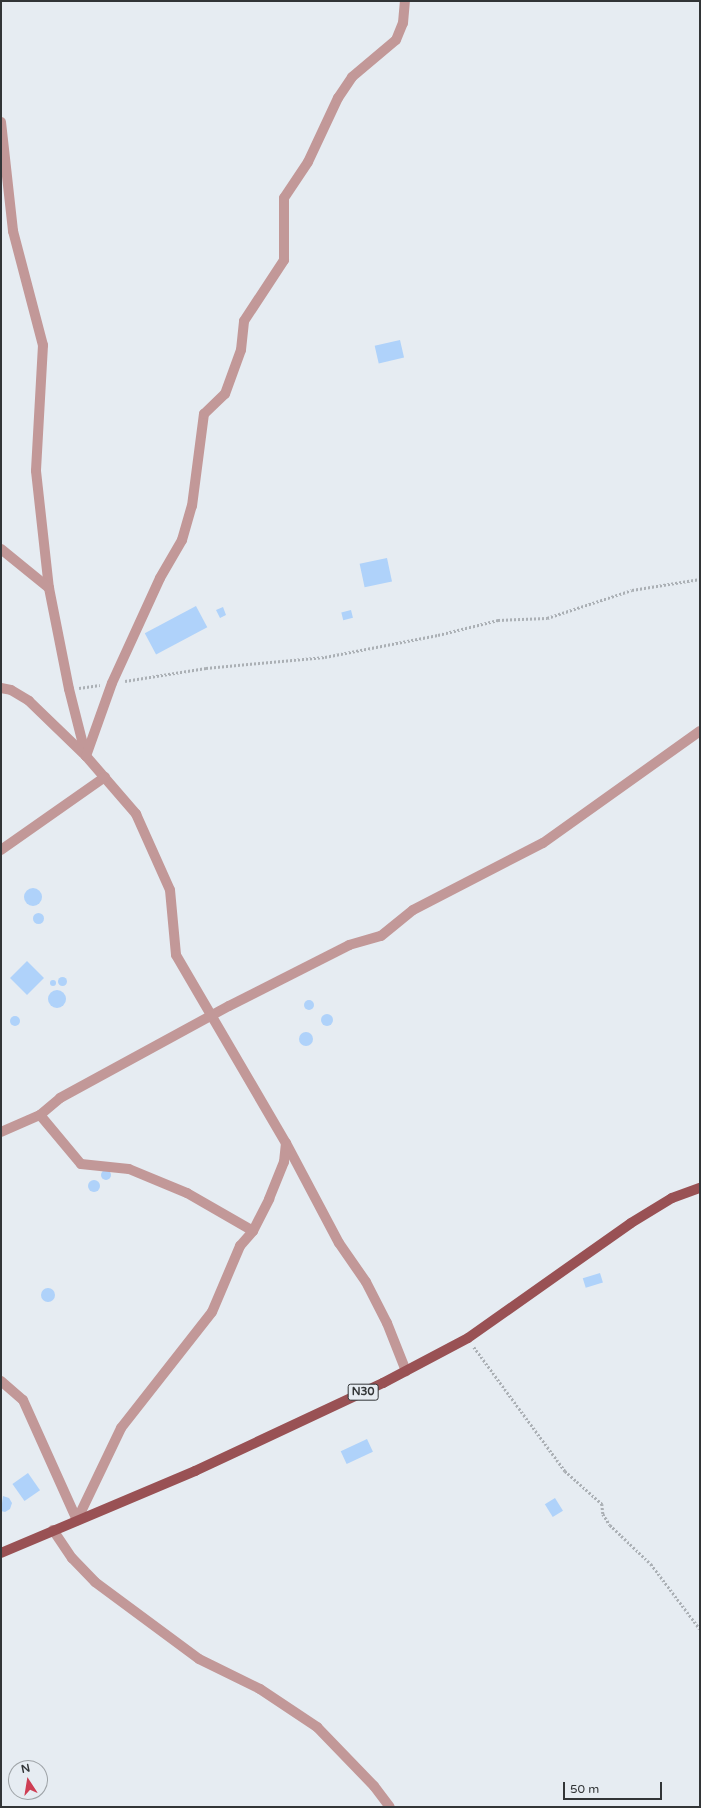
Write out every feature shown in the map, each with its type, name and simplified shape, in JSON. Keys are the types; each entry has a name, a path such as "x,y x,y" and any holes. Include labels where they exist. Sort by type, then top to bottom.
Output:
{"main road":[{"name":"N30","path":"1,1552 195,1472 406,1371 468,1338 632,1223 672,1198 700,1188"}],"street":[{"path":"86,756 112,683 160,578 182,540 192,506 204,414 225,394 241,350 244,321 284,260 284,198 308,162 338,98 352,77 396,40 403,23 405,1"},
{"path":"1,122 13,231 43,345 36,471 49,588 69,689 86,756"},
{"path":"1,549 49,588"},
{"path":"1,688 11,690 29,702 86,756 136,814 170,890 176,955 286,1143 340,1243 366,1282 387,1323 406,1371"},
{"path":"2,1129 40,1115 60,1098 349,945 381,936 413,910 543,843 700,731"},
{"path":"1,850 105,777"},
{"path":"40,1115 81,1164 129,1169 187,1193 253,1231"},
{"path":"77,1520 121,1428 212,1312 240,1246 253,1231 284,1162 286,1143"},
{"path":"1,1381 23,1400 77,1520"},
{"path":"52,1530 72,1558 95,1582 199,1659 260,1689 317,1727 374,1786 390,1807"}],"path":[{"path":"69,689 206,668 325,657 438,635 498,620 546,618 632,590 700,579"},
{"path":"468,1338 565,1471 602,1504 603,1514 610,1526 651,1564 700,1629"}],"building":[{"path":"400,340 404,358 379,363 375,346"},
{"path":"387,558 392,581 365,587 360,564"},
{"path":"196,606 207,627 156,654 145,633"},
{"path":"223,607 226,615 220,618 216,610"},
{"path":"351,610 353,618 343,620 341,612"},
{"path":"33,888 39,891 42,897 39,903 33,906 27,903 24,897 27,891"},
{"path":"38,912 42,914 44,918 42,922 38,924 34,922 32,918 34,914"},
{"path":"27,961 44,978 27,995 10,978"},
{"path":"62,976 67,981 62,986 57,981"},
{"path":"53,980 56,983 53,986 50,983"},
{"path":"57,990 63,993 66,999 63,1005 57,1008 51,1005 48,999 51,993"},
{"path":"307,1000 311,1000 313,1001 313,1009 307,1010 304,1007 304,1003"},
{"path":"325,1014 329,1014 333,1020 329,1026 325,1026 321,1022 321,1018"},
{"path":"13,1016 17,1016 19,1017 19,1025 13,1026 10,1023 10,1019"},
{"path":"303,1032 309,1032 313,1036 313,1042 309,1046 303,1046 299,1042 299,1036"},
{"path":"104,1170 108,1170 110,1171 110,1179 104,1180 101,1177 101,1173"},
{"path":"92,1180 96,1180 100,1186 96,1192 92,1192 88,1188 88,1184"},
{"path":"600,1273 603,1283 586,1288 583,1278"},
{"path":"48,1288 53,1290 55,1295 53,1300 48,1302 43,1300 41,1295 43,1290"},
{"path":"367,1439 373,1452 347,1464 341,1451"},
{"path":"28,1473 40,1490 24,1501 12,1484"},
{"path":"3,1496 9,1498 12,1503 10,1509 5,1512 1,1511"},
{"path":"555,1498 563,1511 553,1517 545,1504"}]}
